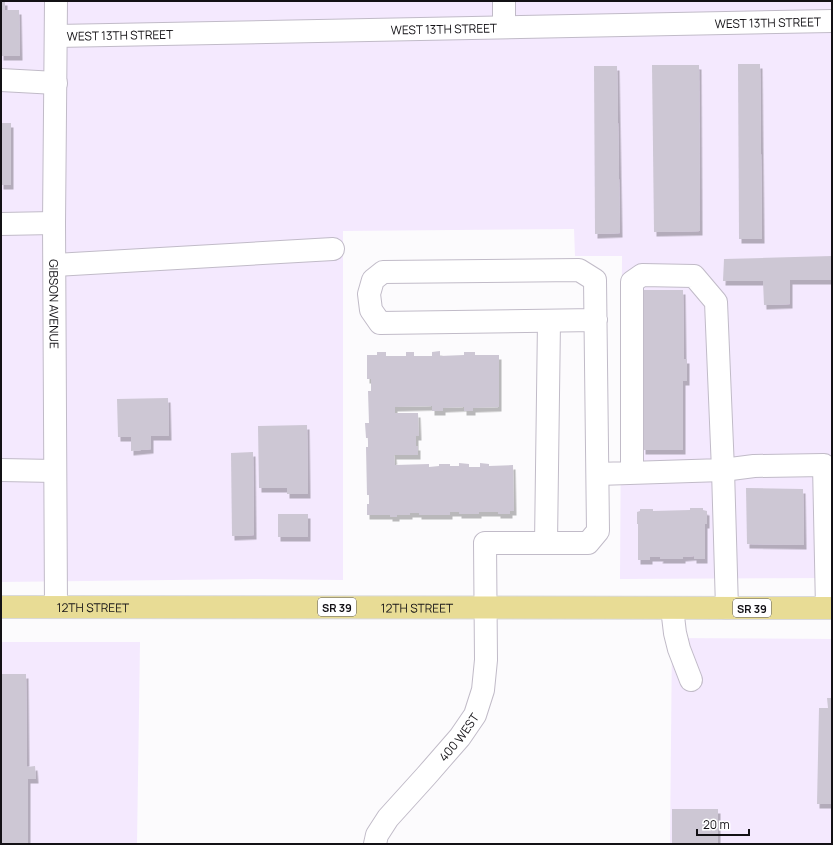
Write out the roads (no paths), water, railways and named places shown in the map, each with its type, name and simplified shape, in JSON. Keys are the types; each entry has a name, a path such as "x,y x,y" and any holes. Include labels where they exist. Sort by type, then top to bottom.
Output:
{"main road":[{"name":"12TH STREET","path":"1,607 829,608"}],"street":[{"name":"GIBSON AVENUE","path":"56,1 54,222 56,606"},
{"path":"504,1 504,27"},
{"name":"WEST 13TH STREET","path":"56,36 832,21"},
{"path":"1,80 56,83"},
{"path":"1,224 54,222"},
{"path":"55,265 333,249"},
{"path":"549,321 546,543 588,543 598,531 598,474 596,320 595,280 579,270 383,272 373,280 369,294 371,310 380,323 596,320"},
{"path":"632,472 632,282 642,275 694,276 716,302 727,608"},
{"path":"598,474 723,470 754,466 824,465 829,608"},
{"path":"1,470 56,471"},
{"name":"400 WEST","path":"374,844 377,835 388,818 460,736 475,715 483,690 486,660 485,543 546,543"},
{"path":"672,608 675,634 691,680"}]}
